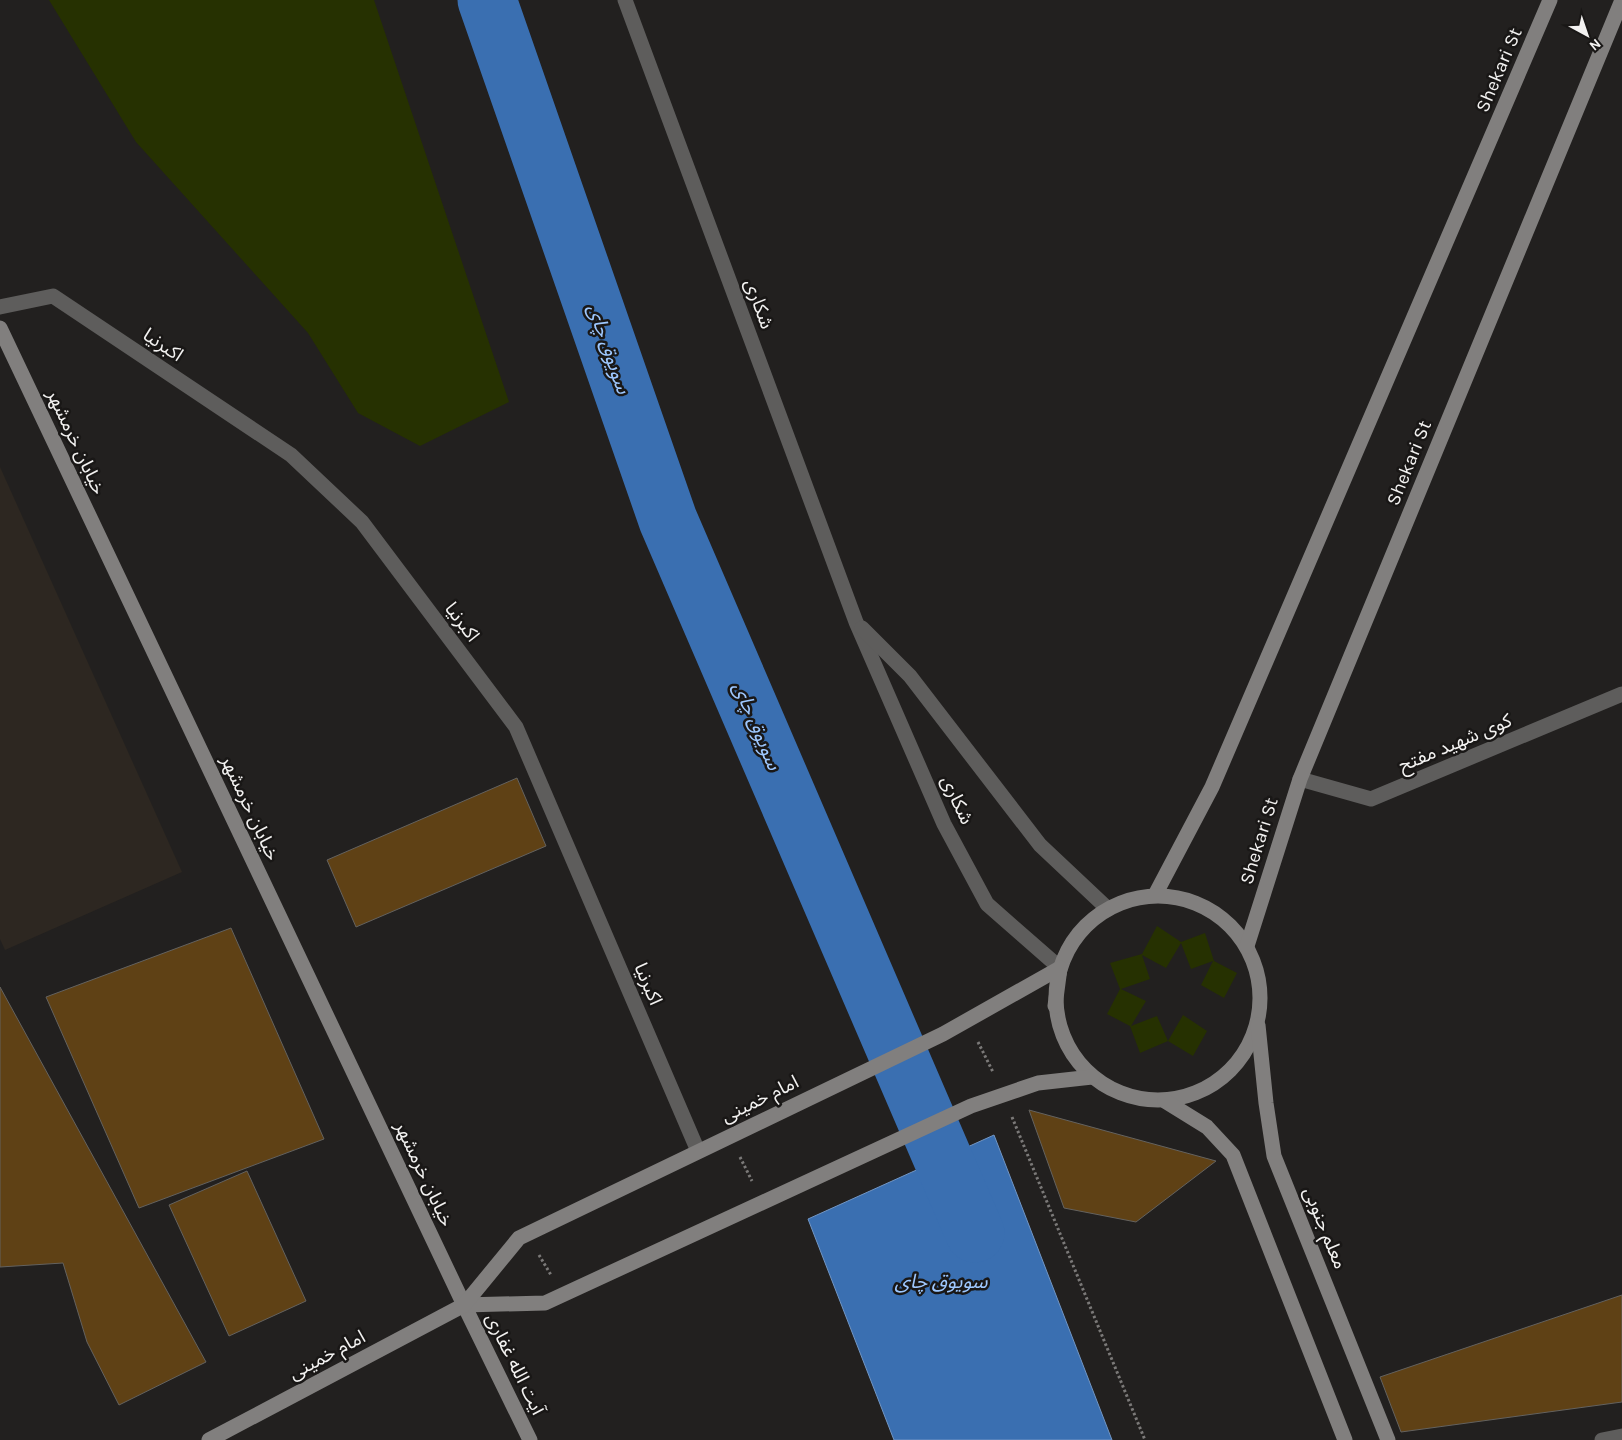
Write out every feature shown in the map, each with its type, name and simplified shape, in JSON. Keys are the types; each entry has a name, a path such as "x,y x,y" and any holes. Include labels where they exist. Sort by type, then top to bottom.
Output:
{"street":[{"name":"شکاری","path":"625,0 856,622 944,824 987,904 1060,968"},
{"name":"Shekari St","path":"1155,895 1212,788 1550,0"},
{"name":"Shekari St","path":"1247,946 1300,779 1622,0"},
{"name":"اکبرنیا","path":"0,307 54,296 292,456 362,522 516,727 698,1151"},
{"name":"خیابان خرمشهر","path":"0,328 464,1305"},
{"name":"شکاری","path":"856,622 910,676 1040,844 1108,909"},
{"name":"کوی شهید مفتح","path":"1300,779 1371,799 1622,694"},
{"path":"1155,895 1182,898 1208,908 1230,924 1247,946 1258,971 1261,997 1258,1023 1246,1053 1224,1077 1196,1094 1165,1101 1126,1096 1092,1077 1073,1057 1061,1032 1056,1006 1060,968 1078,934 1108,909 1131,899 1155,895"},
{"name":"امام خمینی","path":"209,1440 464,1305 519,1238 943,1034 1060,968"},
{"name":"معلم جنوبی","path":"1258,1023 1266,1104 1274,1156 1388,1440"},
{"name":"امام خمینی","path":"464,1305 545,1303 971,1106 1038,1083 1092,1077"},
{"path":"1165,1101 1207,1127 1233,1155 1345,1440"},
{"name":"آیت الله غفاری","path":"464,1305 530,1440"},
{"path":"1602,1440 1622,1436"}],"path":[{"path":"968,1021 1003,1094 1145,1440"},
{"path":"730,1136 762,1202"},
{"path":"528,1234 562,1296"}],"shaded area":[{"path":"0,467 182,872 5,950 0,939"}],"green space":[{"path":"49,0 374,0 509,402 420,446 358,413 308,333 136,142"},
{"path":"1157,926 1181,942 1205,933 1214,961 1237,973 1224,998 1201,985 1213,961 1191,969 1181,943 1166,968 1142,955 1150,979 1121,989 1146,1001 1131,1026 1157,1016 1168,1041 1140,1053 1130,1026 1107,1014 1120,989 1110,963 1142,954"},
{"path":"1183,1015 1207,1031 1193,1056 1168,1041"}],"water":[{"name":"سویوق چای","path":"994,1135 1112,1440 894,1440 808,1219"}],"building":[{"path":"517,778 546,846 356,927 327,860"},
{"path":"231,928 324,1139 139,1208 46,997"},
{"path":"0,987 206,1362 119,1405 87,1342 63,1263 0,1267"},
{"path":"1029,1110 1216,1161 1136,1222 1064,1208"},
{"path":"247,1171 306,1301 229,1336 169,1205"},
{"path":"1622,1295 1622,1402 1401,1432 1380,1377"}],"waterway":[{"name":"سویوق چای","path":"487,0 668,520 975,1233"}]}
